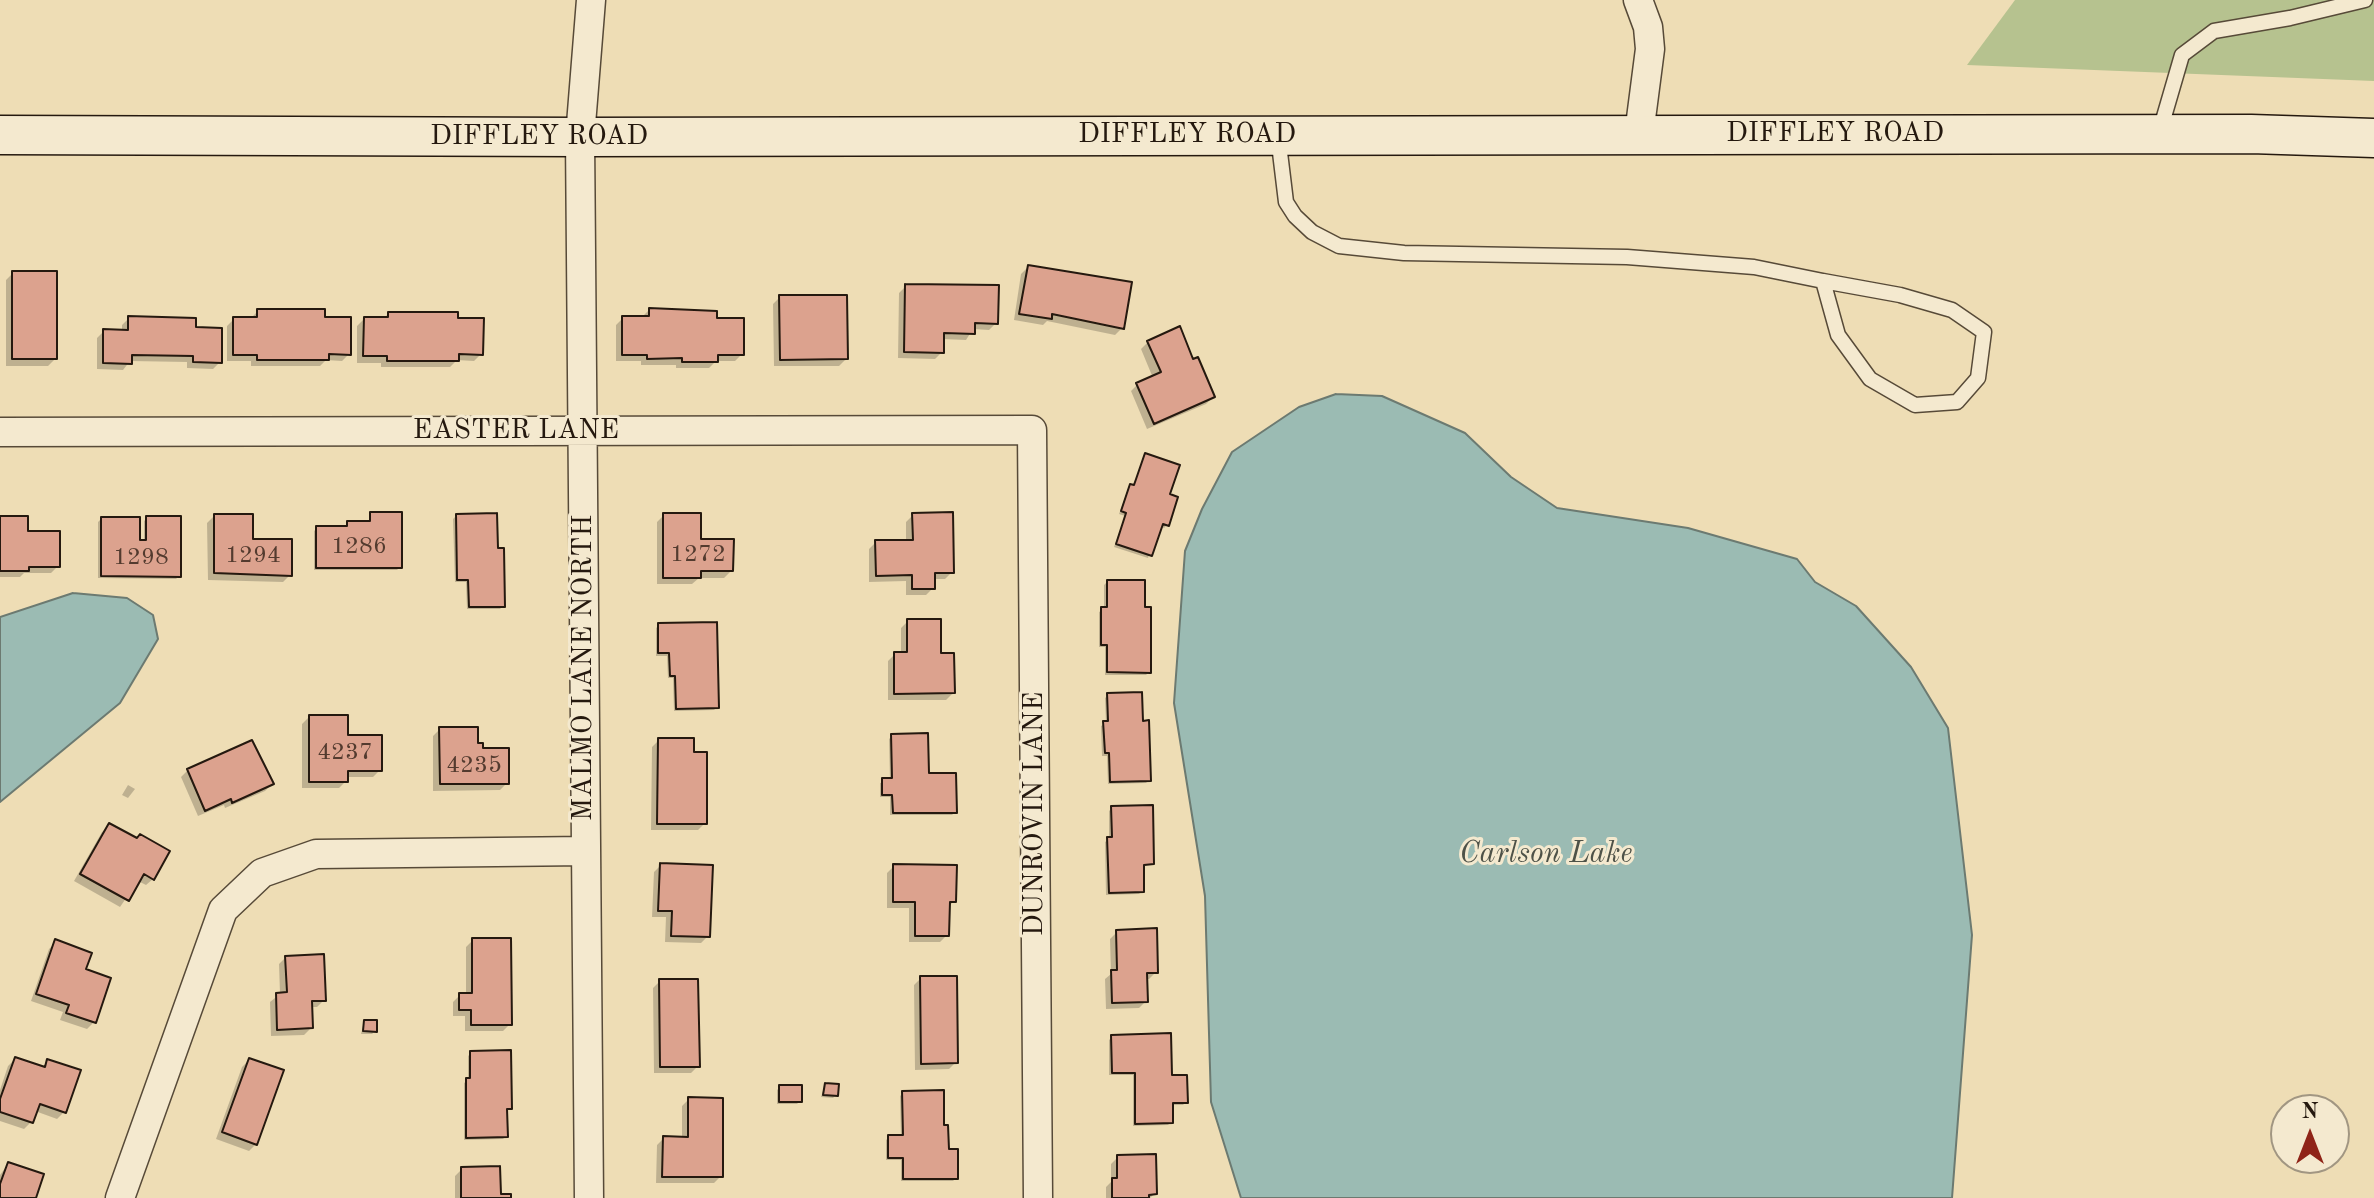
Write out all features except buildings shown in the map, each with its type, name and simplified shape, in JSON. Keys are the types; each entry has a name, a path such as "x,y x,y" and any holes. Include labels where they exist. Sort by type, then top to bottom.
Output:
{"main road":[{"name":"DIFFLEY ROAD","path":"0,135 2159,134 2374,138"}],"street":[{"name":"MALMO LANE NORTH","path":"589,1198 580,137 591,0"},
{"path":"1638,0 1648,27 1650,49 1639,134"},
{"name":"EASTER LANE","path":"0,432 1032,430"},
{"name":"DUNROVIN LANE","path":"1032,430 1038,1198"},
{"path":"120,1198 223,910 262,873 316,854 586,851"}],"lane":[{"path":"2159,134 2182,55 2214,31 2290,18 2365,0"},
{"path":"1278,135 1286,202 1312,232 1339,246 1404,253 1627,257 1754,267 1900,295 1952,310 1984,332 1978,378 1957,402 1915,405 1870,379 1838,335 1823,281"}],"green space":[{"path":"2015,0 2374,0 2374,81 1967,65"}],"water":[{"name":"Carlson Lake","path":"1336,394 1382,396 1465,433 1511,477 1557,508 1688,528 1797,559 1815,582 1856,606 1911,667 1948,728 1972,935 1952,1198 1241,1198 1211,1102 1205,896 1174,703 1185,551 1202,509 1232,452 1299,407"},
{"path":"73,593 127,598 153,615 158,639 120,703 0,802 0,617"}]}
